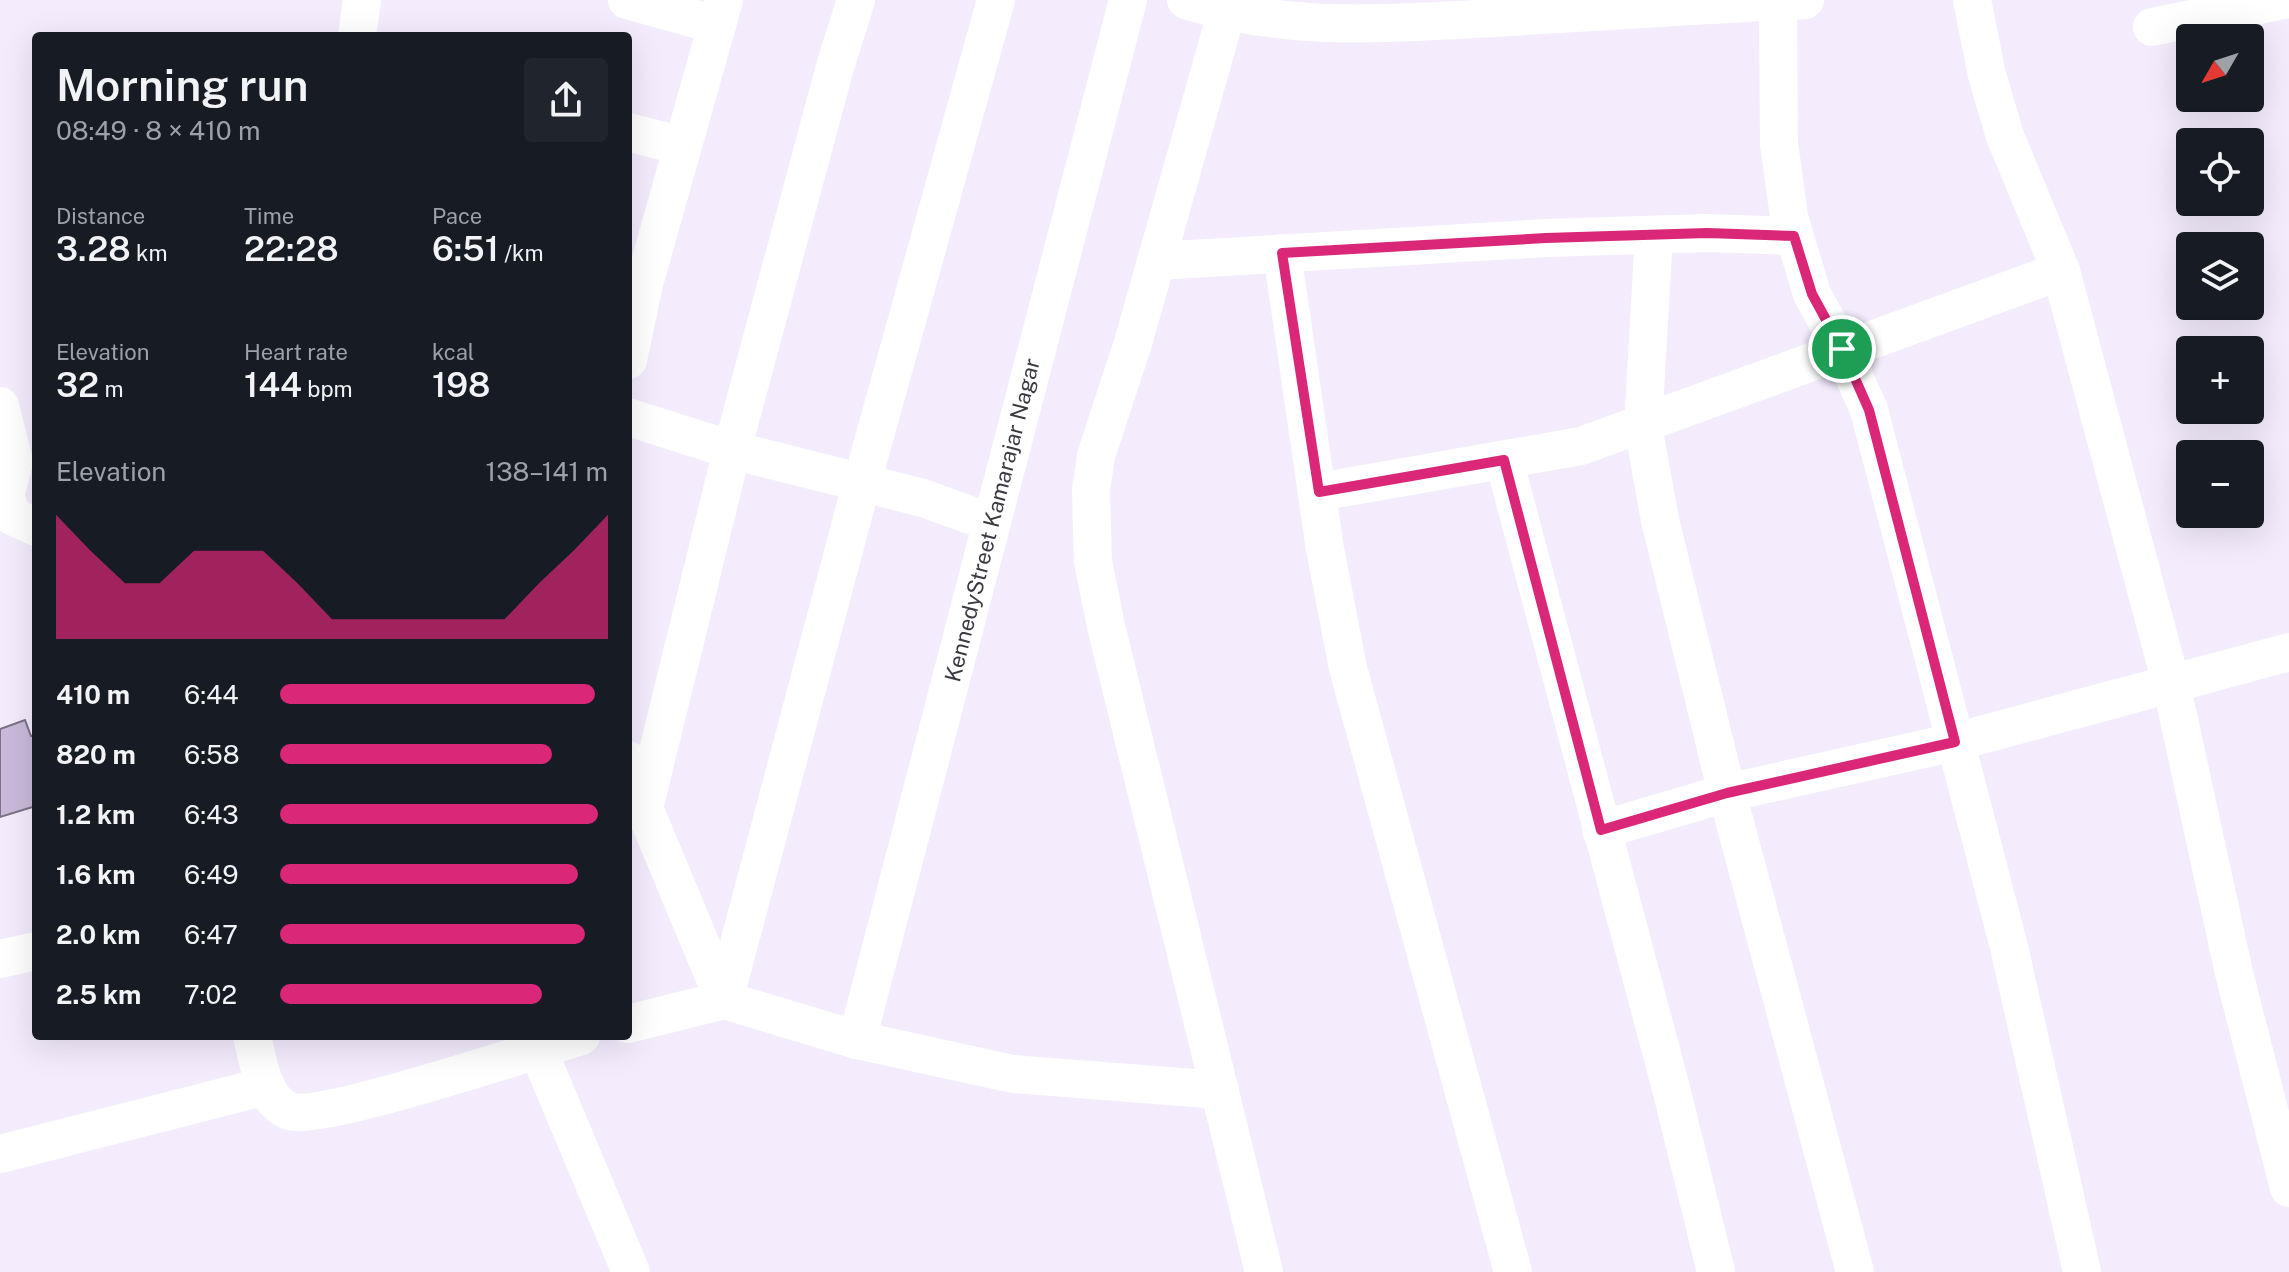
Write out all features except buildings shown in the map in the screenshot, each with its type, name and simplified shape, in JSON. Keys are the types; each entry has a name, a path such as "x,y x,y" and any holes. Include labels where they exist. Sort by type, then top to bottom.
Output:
{"street":[{"path":"358,32 362,0"},
{"path":"627,0 720,12 682,146 636,282 632,321"},
{"path":"644,808 732,450 835,67 856,0"},
{"path":"724,1000 862,482 996,0"},
{"name":"KennedyStreet Kamarajar Nagar","path":"857,1040 1128,0"},
{"path":"1186,0 1227,6 1262,19 1324,25 1398,25 1792,1 1779,143 1794,236 1812,294 1842,349 1869,410 2009,947 2082,1272"},
{"path":"1972,0 1987,75 2005,136 2061,271 2171,683 2234,973 2289,1188"},
{"path":"2152,27 2284,0"},
{"path":"1227,6 1156,261 1096,456 1091,490 1093,562 1264,1272"},
{"path":"632,133 682,146"},
{"path":"1654,236 1643,426 1660,520 1727,793 1855,1272"},
{"path":"1156,261 1546,238 1794,236"},
{"path":"1282,253 1325,549 1348,668 1513,1272"},
{"path":"1319,492 1581,446 1643,426 1842,349 2061,271"},
{"path":"0,406 14,462 5,496 12,516 32,525"},
{"path":"632,418 732,450 923,498 992,523"},
{"path":"1504,460 1668,1077 1716,1272"},
{"path":"1601,830 1727,793 1955,742 2289,652"},
{"path":"632,772 724,1000"},
{"path":"0,959 32,952"},
{"path":"632,1023 724,1000 857,1040 1013,1074 1220,1090"},
{"path":"253,1040 266,1086 289,1111 325,1109 569,1040"},
{"path":"538,1050 631,1272"},
{"path":"0,1154 266,1086"}],"route":[{"path":"1707,233 1794,236 1812,294 1842,349 1869,410 1955,742 1727,793 1601,830 1504,460 1319,492 1282,253 1546,238 1707,233"}]}
